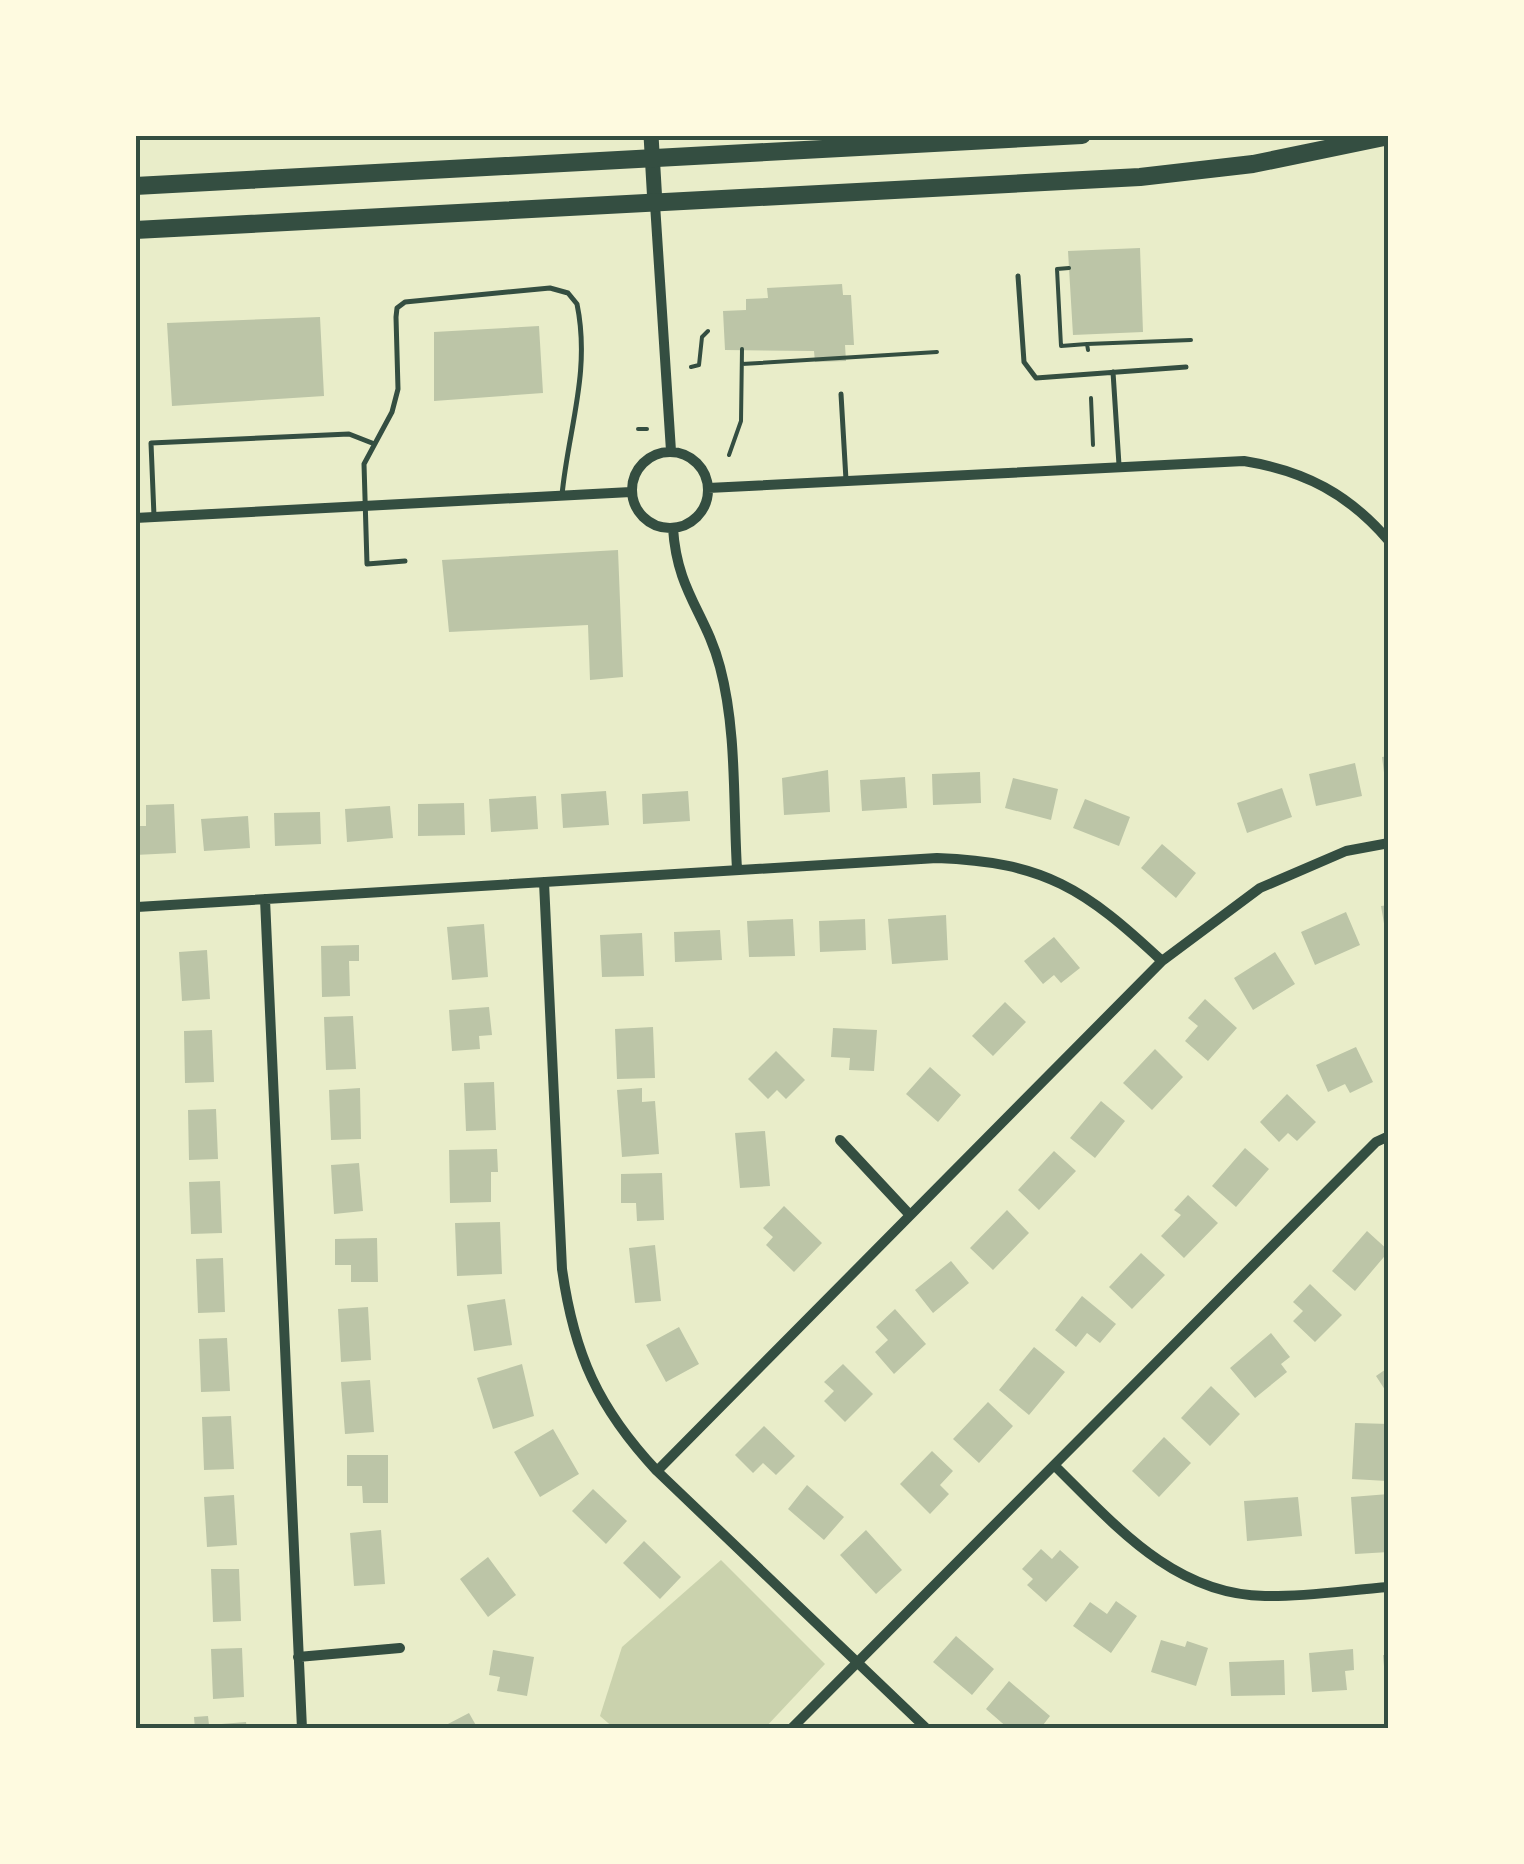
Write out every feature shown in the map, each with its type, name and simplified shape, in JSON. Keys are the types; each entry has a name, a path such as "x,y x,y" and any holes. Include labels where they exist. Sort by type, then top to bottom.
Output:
{"main road":[{"path":"651,135 654,204"},
{"path":"135,186 1082,135"},
{"path":"135,230 1201,172 1389,136"}],"street":[{"path":"654,204 670,451"},
{"path":"670,451 693,458 704,472 708,488 697,517 674,528 644,518 631,492 640,465 654,454 670,451"},
{"path":"708,488 1218,460 1283,469 1326,485 1350,501 1389,542"},
{"path":"135,518 631,492"},
{"path":"674,528 676,565 719,662 726,694 738,870"},
{"path":"658,1471 1162,961 1260,888 1346,852 1389,843"},
{"path":"137,907 938,858 994,860 1034,870 1106,908 1162,961"},
{"path":"544,882 562,1268 570,1329 593,1386 622,1433 658,1471 927,1729"},
{"path":"265,899 302,1729"},
{"path":"791,1729 1294,1223 1376,1142 1389,1136"},
{"path":"840,1140 909,1214"},
{"path":"1054,1466 1133,1542 1188,1580 1219,1591 1265,1596 1389,1587"},
{"path":"298,1657 400,1648"}],"lane":[{"path":"1018,276 1024,362 1036,378 1186,368"},
{"path":"405,561 367,564 364,464 392,412 398,390 397,308 417,299 550,288 568,293 580,318 580,404 566,452 562,495"},
{"path":"1113,372 1118,465"},
{"path":"840,394 846,480"},
{"path":"154,516 152,443 349,434 372,443"}],"path":[{"path":"1069,268 1057,269 1061,346 1191,340"},
{"path":"691,367 699,365 702,337 708,331"},
{"path":"729,455 741,421 742,349"},
{"path":"742,364 937,352"},
{"path":"1091,398 1094,446"},
{"path":"638,429 647,430"}],"green space":[{"path":"721,1560 825,1664 764,1729 615,1729 600,1716 622,1647"}],"building":[{"path":"1140,248 1143,332 1073,335 1068,251"},
{"path":"842,284 843,295 851,295 854,345 845,345 846,361 815,362 814,351 725,350 723,311 746,310 746,299 768,298 767,288"},
{"path":"320,317 324,396 172,406 167,323"},
{"path":"539,326 543,393 434,401 434,332"},
{"path":"618,550 623,677 590,680 588,625 449,632 442,560"},
{"path":"1389,756 1389,788 1386,788 1382,757"},
{"path":"1355,763 1362,796 1316,806 1309,774"},
{"path":"828,770 830,812 784,815 782,778"},
{"path":"980,772 981,803 933,805 932,774"},
{"path":"905,777 907,808 862,811 860,780"},
{"path":"1013,778 1058,789 1051,820 1005,808"},
{"path":"1282,788 1292,817 1247,833 1237,803"},
{"path":"606,791 609,825 563,828 561,794"},
{"path":"688,791 690,821 643,824 642,794"},
{"path":"536,796 538,829 491,832 489,799"},
{"path":"1085,799 1130,817 1119,846 1073,828"},
{"path":"464,803 465,835 418,836 418,804"},
{"path":"174,804 176,853 135,855 135,826 146,826 146,805"},
{"path":"390,806 393,838 347,842 345,809"},
{"path":"320,812 321,844 275,846 274,813"},
{"path":"248,816 250,848 204,851 201,819"},
{"path":"1162,844 1196,873 1176,898 1141,868"},
{"path":"1389,905 1389,941 1387,941 1381,906"},
{"path":"1346,912 1360,945 1315,965 1301,932"},
{"path":"946,915 948,960 892,964 888,919"},
{"path":"793,919 795,956 749,957 747,921"},
{"path":"865,919 866,950 820,952 819,921"},
{"path":"484,924 488,977 452,980 447,927"},
{"path":"720,930 722,960 675,962 674,932"},
{"path":"642,933 644,976 602,977 600,935"},
{"path":"1054,937 1080,968 1061,983 1054,975 1043,984 1024,961"},
{"path":"359,945 359,961 349,961 350,996 322,997 321,946"},
{"path":"207,950 210,999 182,1001 179,952"},
{"path":"1275,952 1295,984 1253,1010 1234,978"},
{"path":"1205,999 1237,1028 1208,1061 1185,1041 1198,1026 1188,1018"},
{"path":"1005,1002 1026,1022 993,1056 972,1036"},
{"path":"489,1007 492,1035 479,1036 480,1049 452,1051 449,1010"},
{"path":"353,1016 356,1069 326,1070 324,1017"},
{"path":"653,1027 655,1078 617,1079 615,1029"},
{"path":"833,1028 877,1030 874,1071 849,1070 850,1058 831,1057"},
{"path":"212,1030 214,1082 185,1083 184,1031"},
{"path":"1356,1047 1373,1082 1350,1093 1345,1084 1328,1092 1316,1065"},
{"path":"1155,1049 1183,1077 1152,1110 1123,1083"},
{"path":"776,1051 805,1080 786,1099 777,1090 768,1099 748,1079"},
{"path":"930,1067 961,1095 938,1122 906,1094"},
{"path":"494,1082 496,1130 466,1131 464,1083"},
{"path":"360,1088 361,1139 331,1140 329,1090"},
{"path":"642,1088 642,1102 655,1101 659,1154 622,1157 617,1090"},
{"path":"1287,1094 1316,1122 1297,1141 1288,1133 1279,1142 1260,1122"},
{"path":"1101,1101 1125,1121 1095,1158 1070,1138"},
{"path":"216,1109 218,1159 189,1160 188,1110"},
{"path":"765,1131 770,1186 740,1188 735,1133"},
{"path":"1245,1148 1269,1169 1236,1207 1212,1186"},
{"path":"497,1149 498,1172 491,1172 491,1202 450,1203 449,1150"},
{"path":"1054,1151 1076,1171 1039,1210 1018,1190"},
{"path":"359,1163 363,1211 334,1214 331,1165"},
{"path":"662,1173 664,1220 637,1221 636,1203 621,1203 621,1174"},
{"path":"220,1181 222,1233 191,1234 189,1182"},
{"path":"1188,1195 1218,1223 1184,1258 1161,1236 1181,1215 1174,1210"},
{"path":"784,1206 822,1243 794,1272 766,1245 773,1237 763,1228"},
{"path":"1007,1210 1029,1233 993,1270 970,1248"},
{"path":"500,1222 502,1274 457,1276 455,1223"},
{"path":"1367,1231 1389,1251 1355,1291 1332,1271"},
{"path":"377,1238 378,1282 351,1282 351,1265 335,1265 335,1239"},
{"path":"655,1245 661,1301 635,1303 629,1248"},
{"path":"1141,1253 1165,1275 1132,1309 1109,1287"},
{"path":"223,1258 225,1312 198,1313 196,1259"},
{"path":"951,1261 969,1283 933,1313 915,1290"},
{"path":"1310,1284 1342,1315 1315,1342 1293,1321 1303,1311 1293,1302"},
{"path":"1082,1296 1116,1324 1100,1343 1087,1333 1076,1347 1055,1330"},
{"path":"505,1299 512,1345 474,1351 467,1305"},
{"path":"368,1307 371,1360 341,1362 338,1309"},
{"path":"895,1309 926,1344 894,1374 875,1352 888,1340 876,1327"},
{"path":"679,1327 699,1364 666,1382 646,1345"},
{"path":"1271,1333 1290,1357 1281,1364 1287,1372 1255,1398 1230,1368"},
{"path":"227,1338 230,1391 201,1392 199,1339"},
{"path":"1034,1347 1065,1372 1029,1415 999,1390"},
{"path":"522,1364 534,1416 493,1429 477,1378"},
{"path":"843,1364 873,1394 845,1422 824,1401 834,1391 824,1382"},
{"path":"1389,1367 1389,1396 1376,1376"},
{"path":"370,1380 374,1432 345,1434 341,1382"},
{"path":"1211,1386 1240,1414 1210,1446 1181,1418"},
{"path":"988,1402 1013,1426 979,1463 953,1439"},
{"path":"231,1416 234,1469 204,1470 202,1417"},
{"path":"1355,1423 1389,1424 1387,1481 1352,1479"},
{"path":"764,1426 795,1456 776,1475 763,1463 753,1473 735,1455"},
{"path":"553,1429 579,1474 540,1497 514,1452"},
{"path":"1164,1437 1191,1463 1159,1497 1132,1471"},
{"path":"932,1451 953,1471 940,1485 949,1494 930,1514 900,1484"},
{"path":"347,1455 388,1455 388,1503 363,1503 362,1486 347,1486"},
{"path":"807,1485 844,1517 824,1540 788,1509"},
{"path":"593,1489 627,1521 606,1544 572,1511"},
{"path":"1389,1494 1389,1552 1355,1554 1351,1497"},
{"path":"234,1495 237,1545 207,1547 204,1497"},
{"path":"1298,1497 1302,1536 1247,1541 1244,1501"},
{"path":"381,1530 385,1584 354,1586 350,1533"},
{"path":"866,1530 902,1570 876,1594 840,1555"},
{"path":"644,1541 681,1577 660,1599 623,1563"},
{"path":"1041,1549 1052,1559 1060,1550 1079,1567 1046,1602 1027,1585 1033,1579 1022,1569"},
{"path":"488,1557 516,1595 488,1617 460,1579"},
{"path":"211,1569 239,1569 241,1621 213,1622"},
{"path":"1116,1601 1137,1616 1111,1653 1073,1626 1090,1602 1107,1614"},
{"path":"956,1636 994,1669 972,1695 933,1662"},
{"path":"1161,1640 1185,1647 1187,1641 1208,1648 1196,1686 1151,1672"},
{"path":"242,1648 244,1697 213,1699 211,1649"},
{"path":"1353,1649 1354,1670 1345,1671 1347,1690 1312,1692 1309,1653"},
{"path":"493,1650 534,1657 527,1696 497,1691 500,1677 489,1675"},
{"path":"1383,1655 1389,1655 1389,1689 1386,1689"},
{"path":"1284,1660 1285,1695 1231,1696 1229,1662"},
{"path":"1009,1681 1050,1716 1040,1729 1009,1729 986,1709"},
{"path":"469,1713 478,1729 448,1729 446,1725"},
{"path":"208,1716 209,1725 246,1722 247,1729 195,1729 194,1717"}]}
